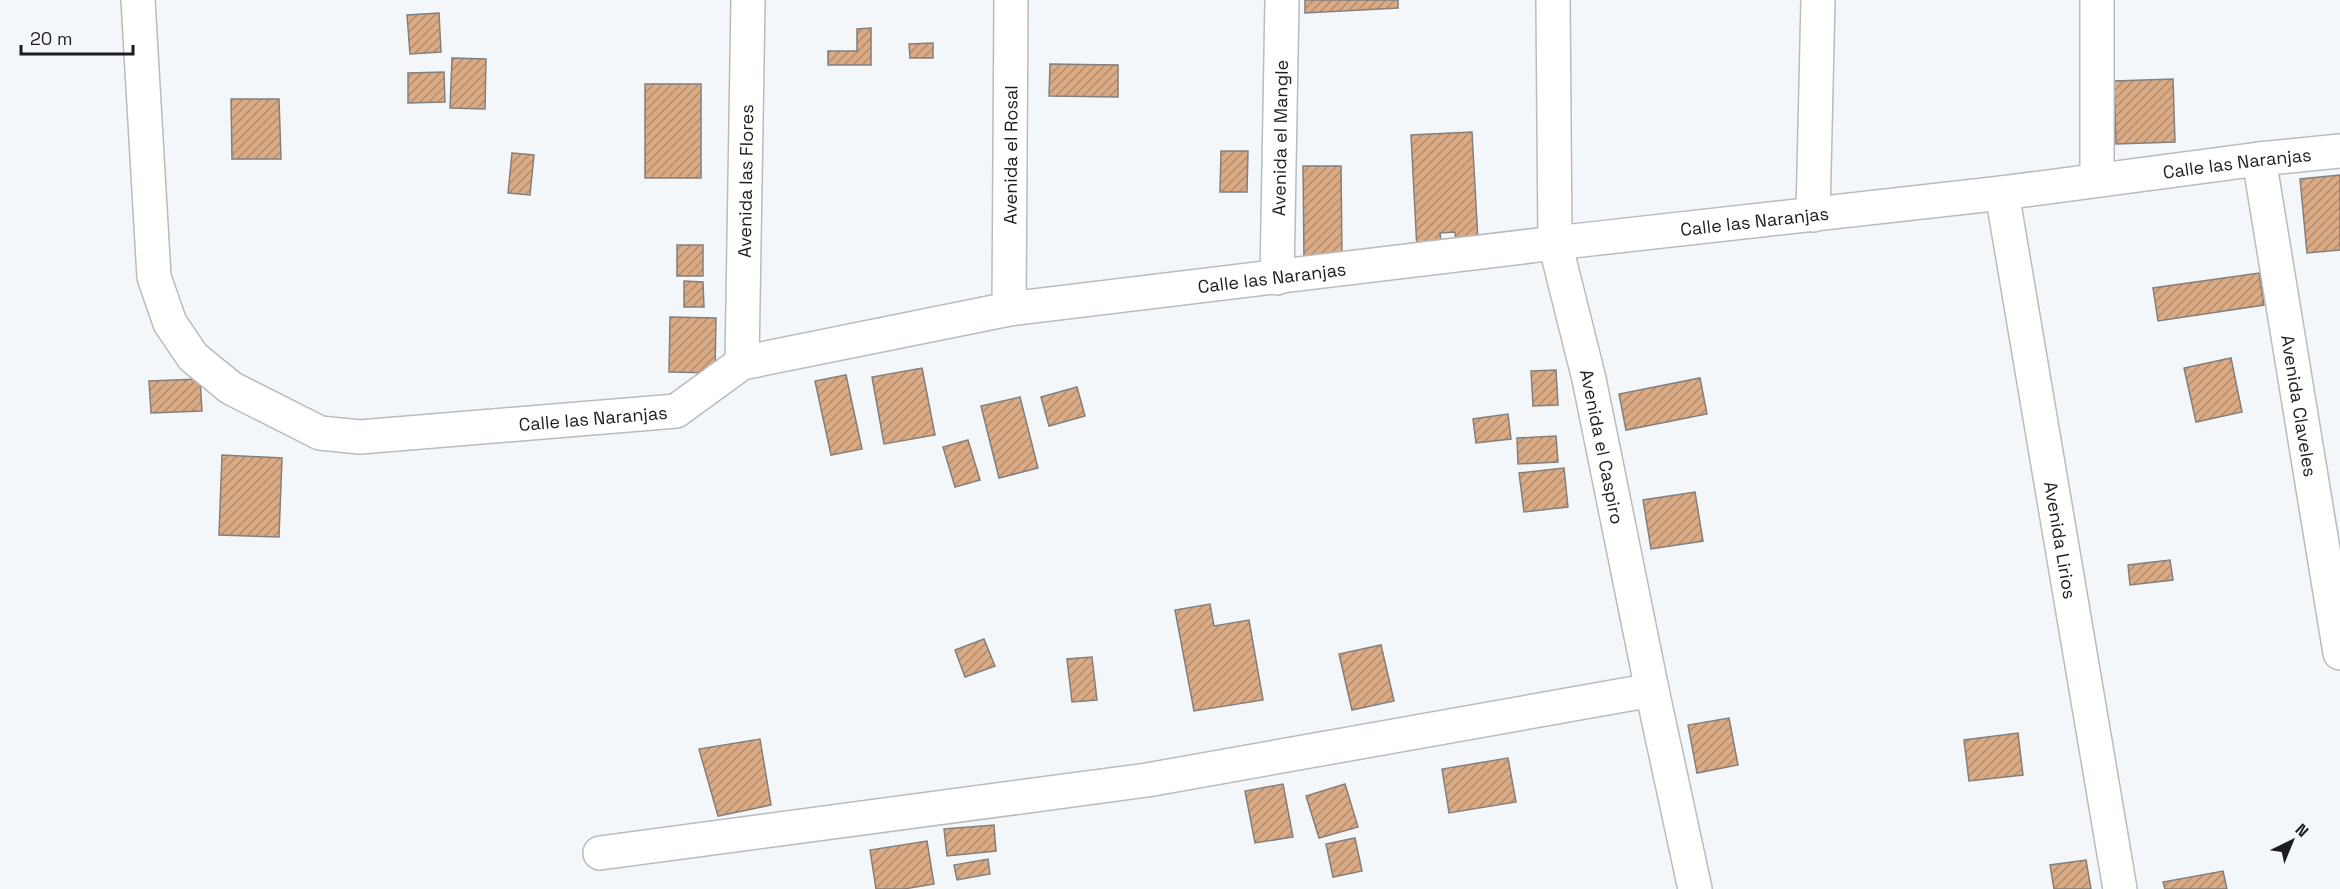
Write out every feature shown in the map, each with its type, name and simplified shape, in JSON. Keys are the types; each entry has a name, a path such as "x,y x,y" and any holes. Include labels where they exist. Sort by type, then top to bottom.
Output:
{"street":[{"name":"Calle las Naranjas","path":"138,0 154,277 170,323 193,357 231,388 320,433 360,437 676,411 742,363 1009,309 1556,243 2002,193 2097,179 2340,151"},
{"name":"Avenida las Flores","path":"742,363 748,0"},
{"name":"Avenida el Rosal","path":"1009,309 1011,0"},
{"name":"Avenida el Mangle","path":"1277,278 1282,0"},
{"name":"Avenida el Caspiro","path":"1553,0 1556,243 1589,379 1695,889"},
{"path":"1813,215 1818,0"},
{"path":"2097,0 2097,179"},
{"name":"Avenida Claveles","path":"2259,159 2340,653"},
{"name":"Avenida Lirios","path":"2002,193 2120,889"},
{"path":"600,853 1147,780 1652,690"}],"building":[{"path":"1305,0 1398,0 1398,8 1305,13"},
{"path":"439,13 441,52 410,54 407,15"},
{"path":"871,28 871,65 828,65 828,51 857,51 857,29"},
{"path":"933,43 933,58 910,58 909,44"},
{"path":"452,58 486,59 485,109 450,108"},
{"path":"1050,64 1118,65 1118,97 1049,96"},
{"path":"444,72 445,102 408,103 408,73"},
{"path":"2173,79 2175,142 2116,144 2114,81"},
{"path":"645,84 701,84 701,178 645,178"},
{"path":"231,99 279,99 281,159 232,159"},
{"path":"1472,132 1478,241 1456,242 1455,232 1440,233 1442,249 1417,250 1411,135"},
{"path":"1221,151 1248,151 1247,192 1220,192"},
{"path":"512,153 534,155 530,195 508,193"},
{"path":"1303,166 1341,166 1342,258 1304,258"},
{"path":"2340,175 2340,250 2307,253 2300,179"},
{"path":"677,245 703,245 703,276 677,276"},
{"path":"2259,273 2264,305 2158,321 2153,288"},
{"path":"684,281 703,282 704,307 684,307"},
{"path":"670,317 716,318 715,373 669,372"},
{"path":"2231,358 2242,412 2196,422 2184,368"},
{"path":"922,368 935,435 884,444 872,377"},
{"path":"1556,370 1558,405 1533,406 1531,371"},
{"path":"846,375 862,449 831,455 815,381"},
{"path":"1700,378 1707,414 1626,430 1619,394"},
{"path":"200,379 202,411 151,413 149,381"},
{"path":"1077,387 1085,416 1049,426 1041,397"},
{"path":"1020,397 1038,468 999,478 981,406"},
{"path":"1508,414 1511,439 1476,443 1473,419"},
{"path":"1556,436 1558,462 1518,464 1517,438"},
{"path":"968,440 980,480 955,487 943,447"},
{"path":"222,455 282,458 279,537 219,535"},
{"path":"1564,468 1568,507 1524,512 1519,473"},
{"path":"1695,492 1703,541 1651,549 1643,500"},
{"path":"2170,560 2173,580 2130,585 2128,565"},
{"path":"1210,604 1214,626 1249,620 1263,700 1194,711 1175,610"},
{"path":"984,639 995,666 965,677 955,650"},
{"path":"1381,645 1394,701 1352,710 1339,654"},
{"path":"1092,657 1097,700 1072,702 1067,659"},
{"path":"1729,718 1738,765 1697,773 1688,725"},
{"path":"2018,733 2023,775 1969,781 1964,740"},
{"path":"760,739 771,805 718,816 699,749"},
{"path":"1508,758 1516,802 1449,813 1442,769"},
{"path":"1283,784 1293,837 1255,843 1245,791"},
{"path":"1345,784 1358,827 1319,838 1306,796"},
{"path":"994,825 996,851 947,856 944,829"},
{"path":"1355,838 1362,871 1333,877 1326,844"},
{"path":"927,841 934,884 904,889 876,889 870,850"},
{"path":"988,859 990,874 957,880 954,865"},
{"path":"2086,860 2091,889 2054,889 2050,865"},
{"path":"2223,871 2227,889 2165,889 2163,882"}]}
